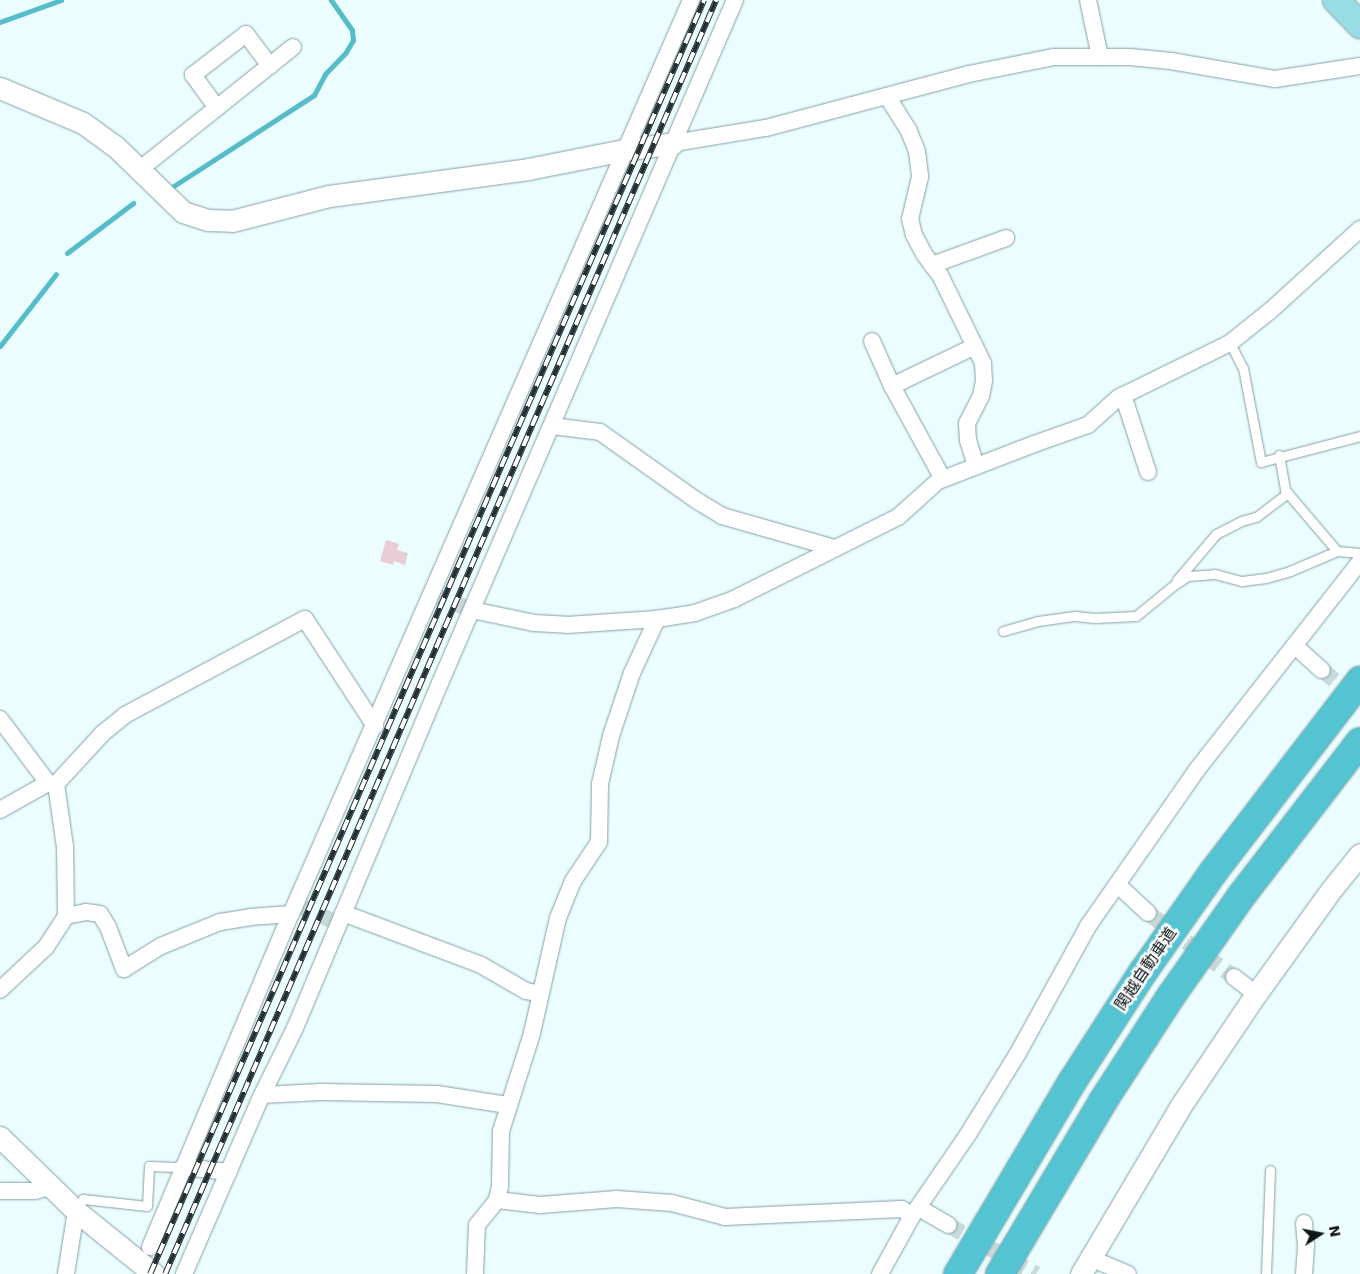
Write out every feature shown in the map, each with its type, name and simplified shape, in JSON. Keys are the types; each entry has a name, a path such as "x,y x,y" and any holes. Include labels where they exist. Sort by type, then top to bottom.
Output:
{"highway":[{"name":"関越自動車道","path":"958,1274 1072,1082 1143,972 1214,871 1360,681"},
{"path":"1000,1274 1103,1101 1172,996 1242,895 1360,742"}],"main road":[{"path":"1336,0 1360,25"}],"street":[{"path":"150,1247 291,914 375,726 624,150 691,0"},
{"path":"184,1274 262,1095 295,1028 472,610 735,0"},
{"path":"1088,0 1100,57"},
{"path":"217,108 193,74 246,34 270,66"},
{"path":"139,170 293,47"},
{"path":"0,88 84,123 115,146 183,212 208,220 232,221 282,206 329,196 528,169 624,150 674,144 766,128 969,74 1042,59 1130,57 1171,61 1275,79 1360,66"},
{"path":"887,96 908,129 917,151 920,177 910,219 914,235 940,275 983,363 984,382 981,396 967,423 968,440 976,466"},
{"path":"472,610 534,623 566,625 657,619 695,613 734,599 898,517 943,479 1088,426 1123,395 1230,343 1357,237"},
{"path":"932,265 1006,238"},
{"path":"872,340 892,386 943,479"},
{"path":"892,386 975,346"},
{"path":"1123,395 1148,472"},
{"path":"552,426 600,432 699,502 722,516 834,548"},
{"path":"880,1274 915,1212 1018,1053 1088,926 1196,771 1360,562"},
{"path":"0,810 52,784 103,733 125,716 166,691 203,675 305,619 375,726"},
{"path":"475,1274 476,1225 497,1200 500,1186 501,1131 507,1105 532,1033 558,918 573,881 598,842 600,784 611,736 632,673 657,619"},
{"path":"1295,646 1322,670"},
{"path":"0,719 52,784 65,847 66,916 46,947 0,990"},
{"path":"1128,1274 1085,1266 1180,1107 1256,994 1331,890 1360,854"},
{"path":"1118,885 1148,913"},
{"path":"66,916 86,912 100,914 108,926 124,969 161,946 220,922 250,917 291,914"},
{"path":"343,913 481,965 526,991 541,994"},
{"path":"1234,977 1256,994"},
{"path":"262,1095 321,1092 437,1094 507,1105"},
{"path":"0,1137 76,1211 154,1274"},
{"path":"183,1167 229,1172"},
{"path":"0,1191 35,1191 51,1186"},
{"path":"497,1200 540,1205 616,1199 672,1202 725,1217 902,1209 948,1225"},
{"path":"66,1274 76,1211"},
{"path":"1304,1223 1306,1246 1304,1274"}],"lane":[{"path":"1230,343 1243,368 1261,462 1360,436"},
{"path":"1279,456 1285,490 1337,551"},
{"path":"1174,585 1193,559 1216,534 1256,517 1288,493"},
{"path":"1002,631 1038,621 1075,616 1096,618 1136,616 1188,576 1215,574 1242,581 1266,578 1337,551 1360,553"},
{"path":"76,1211 83,1199 147,1206 149,1166 183,1167"},
{"path":"1266,1274 1270,1170"}],"building":[{"path":"386,540 399,544 397,550 408,553 405,565 394,561 393,565 380,561"}],"waterway":[{"path":"0,22 61,0"},
{"path":"172,187 314,95 325,74 346,52 353,40 352,30 331,0"},
{"path":"67,253 133,203"},
{"path":"0,346 56,274"}],"tunnel":[{"path":"432,594 472,610"},
{"path":"1322,670 1357,699"},
{"path":"296,904 339,924"},
{"path":"1148,913 1234,977"},
{"path":"948,1225 1036,1274"}],"railway":[{"path":"150,1274 704,0"},
{"path":"165,1274 716,0"}]}
